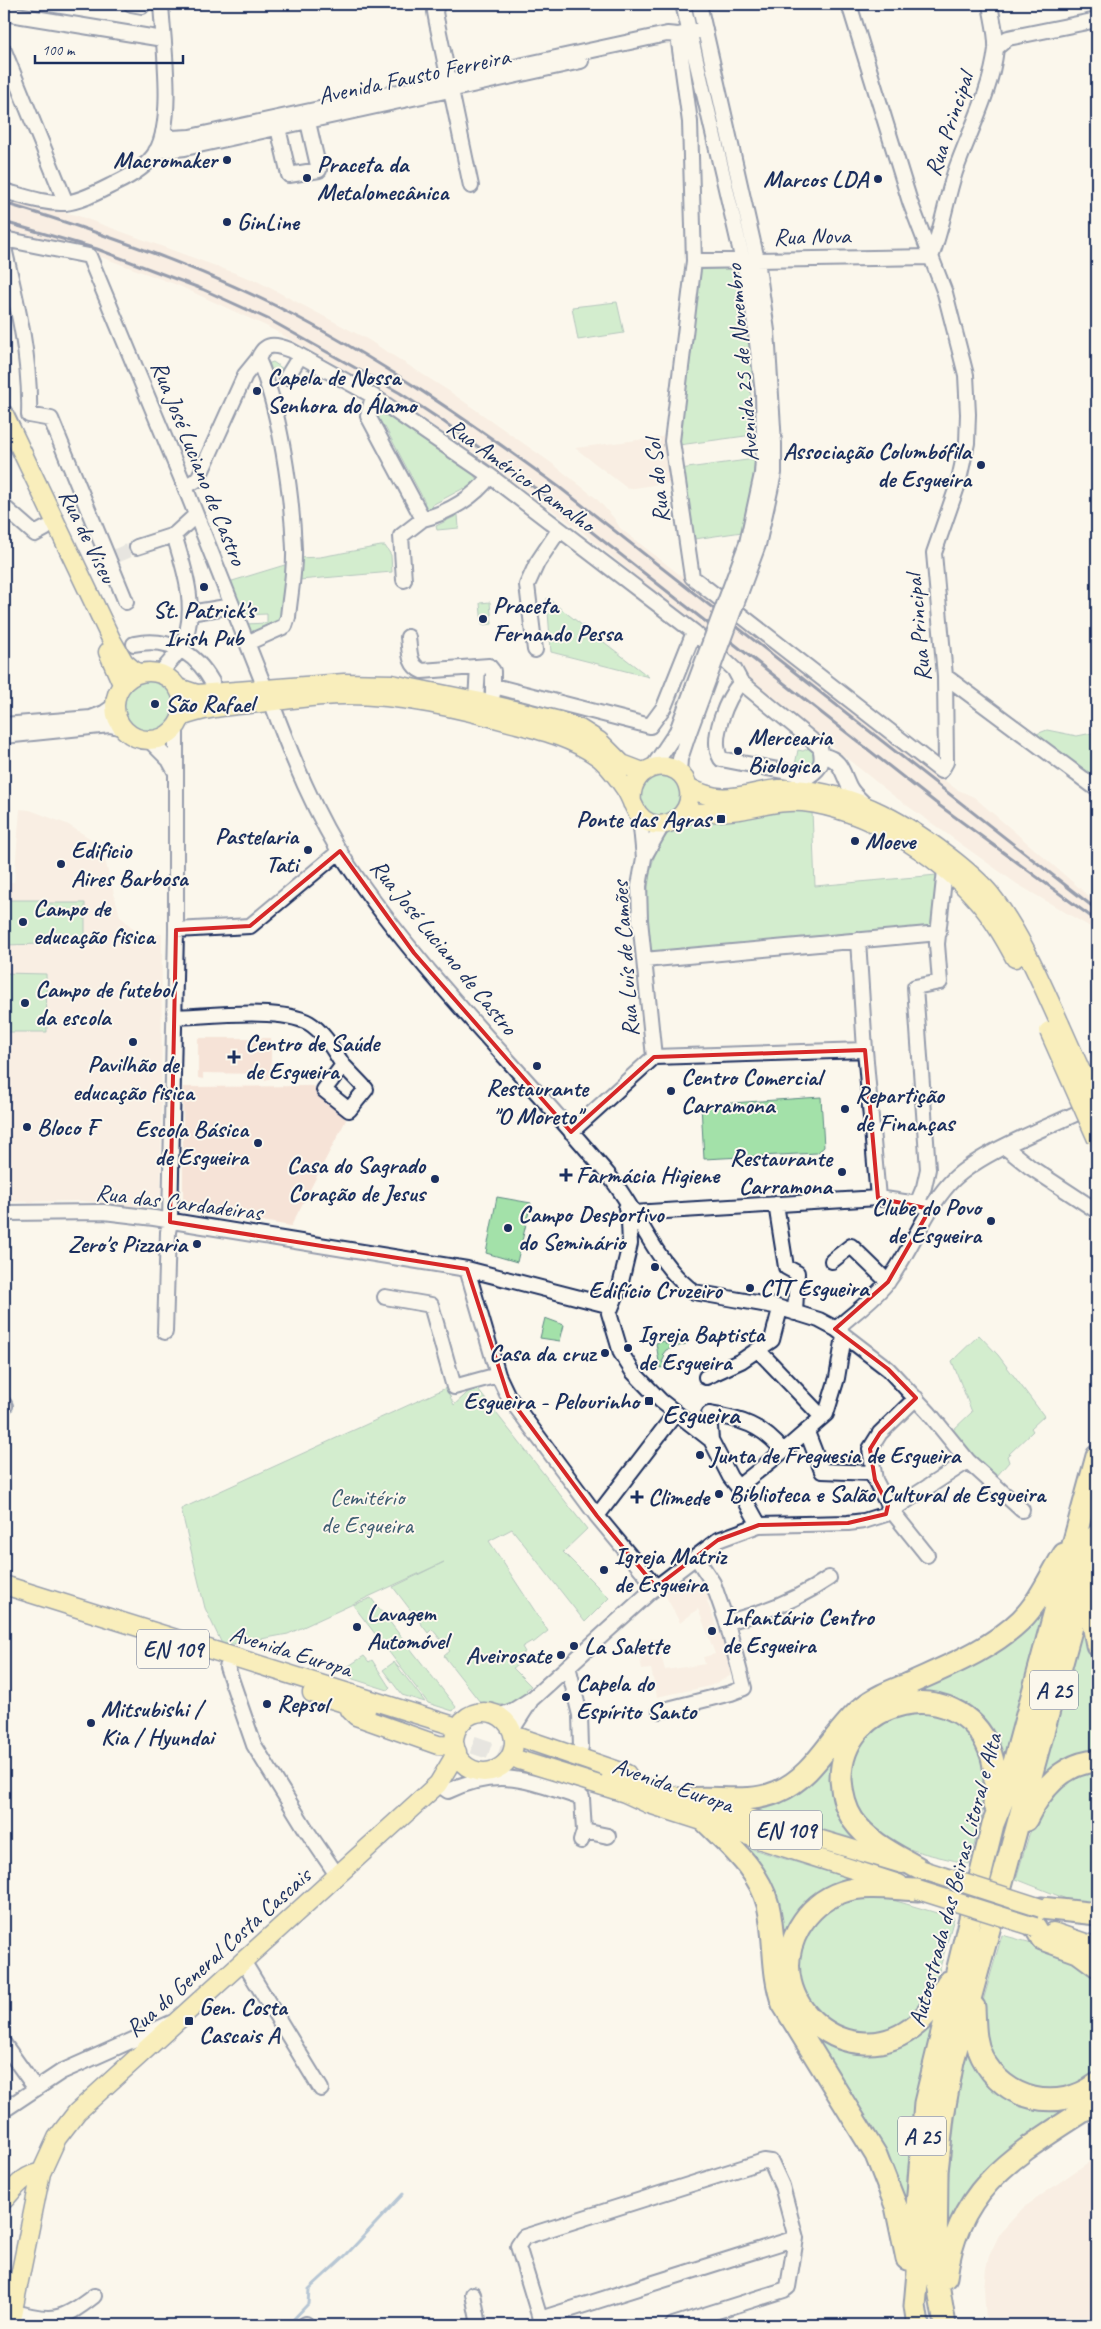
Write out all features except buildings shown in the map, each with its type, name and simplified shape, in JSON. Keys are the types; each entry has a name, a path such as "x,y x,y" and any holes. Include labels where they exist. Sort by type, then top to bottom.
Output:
{"highway":[{"name":"Autoestrada das Beiras Litoral e Alta","path":"917,2316 917,2207 925,2103 993,1824 1006,1792 1064,1585 1074,1539 1097,1456"},
{"name":"Autoestrada das Beiras Litoral e Alta","path":"944,2315 936,2272 937,2171 953,2061 1014,1846 1024,1797 1097,1535"},
{"path":"687,1799 760,1798 779,1792 790,1785 809,1769 846,1723 870,1702 977,1652 1011,1628 1031,1608 1074,1539"},
{"path":"1097,1545 1092,1595 1093,1624 1097,1645"},
{"path":"919,1880 864,1833 852,1819 845,1803 841,1780 845,1754 855,1734 877,1714 896,1706 926,1703 942,1706 968,1720 983,1737 992,1758 995,1778 993,1824"},
{"path":"1014,1846 1032,1808 1054,1778 1076,1765 1097,1761"},
{"path":"706,1822 744,1860 762,1887 769,1911 775,1974 781,1999 796,2027 866,2139 882,2169 901,2224 917,2316"},
{"path":"919,1880 850,1890 832,1896 810,1912 795,1936 790,1955 790,1980 795,1996 806,2014 826,2032 846,2041 878,2044 897,2038 918,2024 957,1969"},
{"path":"1097,1914 1038,1917 1042,1939 1078,1952 1097,1966"},
{"path":"973,1989 978,2047 986,2063 1004,2084 1035,2099 1058,2101 1085,2092 1097,2084"},
{"path":"944,2315 952,2245 974,2197 1008,2163 1097,2102"}],"main road":[{"name":"Rua de Viseu","path":"4,414 112,641 124,662 137,673"},
{"name":"Rua de Viseu","path":"4,441 116,667 122,684"},
{"path":"179,723 184,705 179,688 171,679 160,673 148,671 137,673 122,684 116,694 114,706 117,718 123,728 132,736 149,740 161,738 179,723 205,708 268,695 344,683 392,684 560,721 599,741 622,764 648,770 666,767 708,796 732,798 775,789 793,788 818,791 867,807 914,830 955,862 990,893 1021,943 1097,1138"},
{"path":"179,688 197,694 392,697 488,716 563,736 598,756 625,788 636,810 649,822 665,824 678,819 683,814 689,798 683,780"},
{"path":"636,810 632,788 648,770"},
{"path":"683,814 740,810 771,803 788,802 823,806 867,821 920,849 979,901 1010,948 1097,1105"},
{"name":"Avenida Europa","path":"4,1585 267,1669 342,1696 450,1741"},
{"name":"Avenida Europa","path":"4,1596 227,1667 342,1696"},
{"path":"342,1696 364,1688 454,1716 467,1718 483,1712 499,1716 520,1739 631,1776 652,1796"},
{"path":"443,1777 443,1752 467,1718"},
{"path":"450,1741 464,1764 480,1772 491,1771 500,1767 512,1753 520,1739"},
{"path":"500,1767 514,1768 623,1802 652,1796"},
{"name":"Rua do General Costa Cascais","path":"9,2317 41,2173 57,2138 77,2112 443,1777 470,1768"},
{"name":"Avenida Europa","path":"652,1796 687,1799 919,1880 1038,1917 1097,1925"},
{"name":"Avenida Europa","path":"652,1796 706,1822 919,1880"},
{"name":"Avenida Europa","path":"1038,1917 1097,1947"},
{"path":"4,2200 26,2178 32,2174 41,2173"}],"street":[{"path":"4,192 52,203 66,203 128,178 147,162 156,151 163,132 167,111 160,4"},
{"path":"437,4 435,12 471,186"},
{"name":"Avenida 25 de Novembro","path":"683,4 684,34 750,260"},
{"name":"Avenida 25 de Novembro","path":"683,780 680,759 682,733 758,545 774,473 769,444 767,331 750,260 699,4"},
{"name":"Rua Principal","path":"850,4 910,202 944,293 966,375 967,437 958,484 934,553 946,676 946,762 941,772"},
{"name":"Rua Principal","path":"931,256 942,230 945,207 956,171 971,136 988,83 996,48 990,4"},
{"path":"4,13 163,39"},
{"path":"996,48 1008,38 1097,20"},
{"path":"684,34 705,29"},
{"name":"Avenida Fausto Ferreira","path":"163,132 172,138 190,137 659,44 684,34"},
{"name":"Rua do Sol","path":"684,34 690,122 694,261 672,441 692,577 941,772"},
{"path":"4,51 66,203"},
{"name":"Avenida Fausto Ferreira","path":"156,151 185,148 308,122 450,86"},
{"path":"278,128 289,176 319,170 308,122"},
{"name":"Rua José Luciano de Castro","path":"4,239 89,256 185,487 268,695 322,819 340,851 370,896 414,953 612,1180 645,1234 684,1285 694,1292 780,1309 819,1320 840,1332 888,1369 916,1398 968,1461 1022,1510"},
{"path":"4,248 17,300 30,385 29,415 51,419 112,557 126,602"},
{"name":"Rua Nova","path":"694,261 931,256"},
{"name":"Rua Américo Ramalho","path":"258,359 262,350 269,345 278,345 300,356 373,396 490,476 694,632 734,669 741,682 820,747 823,756 830,757 840,764 850,789 867,807"},
{"path":"287,377 300,356"},
{"path":"185,487 198,479 245,375 258,359 266,377 284,460 294,550 288,618 285,626 248,643"},
{"path":"373,396 368,416 423,519"},
{"path":"404,580 401,536 423,519 431,517 471,496 490,476"},
{"path":"4,507 35,534 46,528"},
{"path":"137,547 174,535 196,515"},
{"path":"535,650 527,585 537,563 559,530"},
{"path":"160,673 180,649 186,636 190,613 190,601 174,535"},
{"path":"190,613 232,606"},
{"path":"494,686 650,726 664,707 694,632"},
{"path":"408,637 411,662 415,668 422,671 489,666 492,671 494,686 494,706"},
{"path":"134,644 147,641 162,643 180,649 195,658 212,682"},
{"path":"476,701 478,667"},
{"path":"946,676 1097,789"},
{"path":"741,682 728,700 716,739 717,752 721,759 808,776"},
{"path":"4,726 91,718 104,714 114,706"},
{"path":"165,1332 168,1232 170,1222 176,930 175,771 179,723"},
{"path":"4,736 110,725 123,728"},
{"name":"Avenida 25 de Novembro","path":"648,770 682,733"},
{"path":"149,740 169,760 175,771"},
{"path":"793,788 818,770 823,756"},
{"name":"Rua Luís de Camões","path":"636,810 644,858"},
{"name":"Rua Luís de Camões","path":"654,1056 638,886 644,858 660,829 665,824"},
{"path":"176,930 250,926 340,851"},
{"path":"917,1204 924,1187 928,1169 914,987 940,982 937,944 945,870"},
{"path":"644,960 939,932"},
{"path":"858,940 865,1050 878,1198"},
{"path":"174,1017 281,1014 297,1018 310,1024 324,1037 343,1065"},
{"path":"571,1132 654,1056 865,1050"},
{"path":"738,1487 783,1452 826,1414 837,1378 840,1332 888,1282 930,1209 950,1184 965,1170 1005,1147 1097,1105"},
{"path":"1005,1147 1030,1167 1096,1210"},
{"path":"622,1196 629,1221 630,1244 620,1286 609,1313 610,1323 622,1353 633,1372 675,1414 711,1440"},
{"path":"633,1213 878,1198 917,1204 930,1209"},
{"path":"776,1204 786,1267 797,1273 795,1313"},
{"name":"Rua das Cardadeiras","path":"4,1213 104,1212 170,1222 467,1270 611,1306"},
{"path":"630,1235 637,1233 645,1234"},
{"path":"832,1261 851,1246 888,1282"},
{"path":"467,1270 498,1375 508,1396 597,1516 656,1587"},
{"path":"386,1297 432,1305 454,1387 498,1375"},
{"path":"706,1377 724,1370 772,1340 780,1309"},
{"path":"758,1350 822,1417"},
{"path":"916,1398 872,1443 870,1449 875,1480 888,1505 889,1512 927,1554"},
{"path":"597,1516 675,1414"},
{"path":"759,1525 738,1487 730,1477 711,1440 709,1414 739,1419 748,1423 773,1438 783,1452"},
{"path":"809,1428 807,1432 822,1471 874,1473"},
{"path":"499,1716 514,1710 533,1698 656,1587 718,1540 737,1531 759,1525 848,1523 889,1512 968,1461"},
{"path":"660,1711 731,1694 744,1688 727,1622 713,1583 696,1557"},
{"path":"727,1622 798,1598 829,1578"},
{"path":"568,1666 580,1715 581,1746"},
{"path":"227,1667 254,1745 307,1831 338,1875"},
{"path":"520,1739 533,1698"},
{"path":"443,1777 448,1791 474,1781 494,1777 512,1778 582,1798 582,1836 608,1836"},
{"path":"243,1961 321,2089"},
{"path":"4,2110 61,2072 183,2017"},
{"path":"4,2044 36,2089"},
{"path":"674,2325 784,2290 790,2282 796,2238 775,2168 771,2162 764,2161 524,2237 518,2246 541,2322 796,2238"},
{"path":"473,2294 479,2325"},
{"path":"9,2317 57,2319 77,2309 94,2296"}],"highlighted area":[{"path":"340,851 414,953 571,1132 654,1057 865,1050 878,1198 930,1209 888,1282 835,1329 888,1369 916,1398 880,1433 870,1449 875,1480 888,1505 886,1514 848,1523 759,1525 718,1540 656,1587 597,1516 508,1396 467,1269 170,1222 176,930 250,926"}],"shaded area":[{"path":"4,198 76,215 257,281 367,339 449,391 553,464 596,498 614,518 620,528 956,789 974,797 1097,903 1097,931 1017,884 895,797 749,680 729,652 582,532 503,474 423,419 342,368 266,326 177,285 82,250 34,236 4,231"},
{"path":"668,436 675,482 628,489 575,448"},
{"path":"20,809 30,810 67,824 101,845 120,916 139,934 162,934 161,1193 159,1204 150,1209 81,1201 4,1202 4,882 14,882"},
{"name":"Centro de Saúde de Esgueira","path":"198,1038 271,1038 271,1078 265,1080 264,1074 203,1073 203,1079 198,1078"},
{"name":"Escola Básica de Esgueira","path":"313,1086 346,1120 291,1226 183,1208 183,1087"},
{"name":"Infantário Centro de Esgueira","path":"682,1569 710,1598 707,1601 732,1665 730,1676 710,1686 657,1697 651,1669 642,1670 637,1643 647,1639 657,1639 665,1670 705,1664 703,1657 715,1654 698,1609 680,1623 660,1585"},
{"path":"1097,2156 1097,2325 986,2325 984,2288 986,2268 989,2256 1000,2233 1023,2208"}],"green space":[{"path":"737,268 740,275 756,380 750,383 753,435 679,445 677,422 696,270"},
{"path":"617,302 624,333 578,340 572,307"},
{"path":"273,362 283,369 280,374 270,376 267,364"},
{"path":"375,411 380,411 473,473 479,483 468,494 464,488 432,505 435,512 426,514 419,506 425,502 385,427 378,430 373,414"},
{"path":"755,459 751,493 742,532 688,540 680,469"},
{"path":"458,515 459,528 437,530 436,526"},
{"path":"385,546 391,555 392,572 299,580 298,558 320,557"},
{"path":"288,564 285,626 251,639 245,624 267,623 267,614 241,615 229,582"},
{"path":"547,598 649,677 551,652"},
{"path":"490,602 492,624 482,625 480,603"},
{"path":"151,678 166,683 174,691 179,706 174,721 166,729 151,734 136,729 128,721 123,706 128,691 136,683"},
{"path":"1047,730 1077,736 1097,732 1097,781 1034,735"},
{"path":"809,748 816,756 816,761 808,771 794,770 798,750 803,751"},
{"path":"664,774 672,777 678,783 681,795 678,807 672,813 656,816 648,813 642,807 639,791 642,783 648,777"},
{"path":"812,811 815,886 937,875 937,929 650,954 647,901 649,882 652,864 658,847 668,834 687,822 736,820 773,813"},
{"path":"4,900 43,900 43,903 85,903 85,942 42,941 42,944 4,945"},
{"name":"Campo de futebol da escola","path":"4,973 46,974 47,1032 4,1032"},
{"path":"821,1097 824,1147 817,1153 704,1159 701,1105"},
{"name":"Campo Desportivo do Seminário","path":"497,1197 531,1203 517,1262 486,1253"},
{"path":"545,1318 564,1325 560,1341 540,1338"},
{"path":"979,1335 998,1355 1044,1416 1031,1428 1033,1431 1007,1456 1009,1462 996,1477 951,1432 972,1412 952,1361"},
{"path":"683,1337 686,1344 666,1350 663,1354 665,1356 662,1362 669,1366 660,1368 656,1343 665,1341 666,1344"},
{"name":"Cemitério de Esgueira","path":"475,1386 587,1529 563,1552 609,1598 585,1622 512,1529 489,1541 548,1631 533,1643 532,1641 522,1647 525,1652 522,1654 525,1660 513,1668 531,1686 526,1690 528,1692 508,1705 478,1704 480,1702 444,1656 450,1651 432,1629 428,1633 393,1587 444,1562 288,1634 223,1646 205,1608 181,1509 446,1388 454,1405"},
{"path":"371,1598 456,1707 453,1711 428,1703 353,1605"},
{"path":"1047,1599 1001,1769 976,1718 902,1699 837,1761 865,1842 744,1806"},
{"path":"1086,1609 1091,1643 1097,1660 1097,1755 1035,1791"},
{"path":"364,1656 369,1662 372,1660 390,1688 388,1690 353,1679 341,1671"},
{"path":"394,1662 425,1702 402,1695 383,1670"},
{"path":"912,1710 941,1715 956,1722 970,1735 980,1753 986,1784 985,1800 969,1864 937,1857 893,1843 872,1828 862,1815 855,1801 851,1785 851,1769 855,1754 862,1740 877,1724"},
{"path":"1097,1768 1097,1905 1074,1902 1016,1879 1029,1835 1041,1807 1064,1780"},
{"path":"739,1845 861,1882 816,1900 786,1981 851,2048 934,2014 915,2104 907,2176 907,2224 794,2013"},
{"path":"872,1896 954,1918 935,1985 925,2003 896,2029 860,2036 828,2023 803,1997 797,1955 803,1934 833,1905 852,1898"},
{"path":"1002,1935 1062,1951 1097,1972 1097,2076 1057,2094 1019,2086 993,2063 982,2020 983,2001"},
{"path":"969,2038 998,2088 1096,2092 1018,2149 944,2253 952,2145 959,2091"}],"waterway":[{"path":"288,2325 308,2304 309,2289 347,2254 403,2194"}],"tunnel":[{"path":"116,556 137,547"},
{"path":"447,1736 519,1760"}],"railway":[{"path":"4,203 142,249 243,290 313,326 422,391 559,487 1097,910"},
{"path":"4,222 97,249 202,289 270,320 400,393 444,422 550,499 936,803 1097,921"}],"place":[{"name":"Macromaker","path":"227,160"},
{"name":"Praceta da Metalomecânica","path":"307,178"},
{"name":"Marcos LDA","path":"878,179"},
{"name":"GinLine","path":"227,222"},
{"name":"Capela de Nossa Senhora do Álamo","path":"257,391"},
{"name":"Associação Columbófila de Esgueira","path":"981,465"},
{"name":"St. Patrick's Irish Pub","path":"204,587"},
{"name":"Praceta Fernando Pessa","path":"483,619"},
{"name":"São Rafael","path":"155,704"},
{"name":"Mercearia Biologica","path":"738,751"},
{"name":"Ponte das Agras","path":"721,819"},
{"name":"Moeve","path":"855,841"},
{"name":"Pastelaria Tati","path":"308,850"},
{"name":"Edificio Aires Barbosa","path":"61,864"},
{"name":"Campo de educação fisica","path":"23,922"},
{"name":"Campo de futebol da escola","path":"25,1003"},
{"name":"Pavilhão de educação fisica","path":"133,1042"},
{"name":"Centro de Saúde de Esgueira","path":"234,1057"},
{"name":"Restaurante \"O Moreto\"","path":"537,1066"},
{"name":"Centro Comercial Carramona","path":"671,1091"},
{"name":"Repartição de Finanças","path":"845,1109"},
{"name":"Bloco F","path":"27,1127"},
{"name":"Escola Básica de Esgueira","path":"258,1143"},
{"name":"Restaurante Carramona","path":"842,1172"},
{"name":"Farmácia Higiene","path":"566,1175"},
{"name":"Casa do Sagrado Coração de Jesus","path":"435,1179"},
{"name":"Clube do Povo de Esgueira","path":"991,1221"},
{"name":"Campo Desportivo do Seminário","path":"508,1228"},
{"name":"Zero's Pizzaria","path":"197,1244"},
{"name":"Edifício Cruzeiro","path":"655,1267"},
{"name":"CTT Esgueira","path":"750,1288"},
{"name":"Igreja Baptista de Esgueira","path":"628,1348"},
{"name":"Casa da cruz","path":"605,1353"},
{"name":"Esgueira - Pelourinho","path":"649,1401"},
{"name":"Junta de Freguesia de Esgueira","path":"700,1455"},
{"name":"Biblioteca e Salão Cultural de Esgueira","path":"719,1494"},
{"name":"Climede","path":"637,1497"},
{"name":"Igreja Matriz de Esgueira","path":"604,1570"},
{"name":"Lavagem Automóvel","path":"357,1627"},
{"name":"Infantário Centro de Esgueira","path":"712,1631"},
{"name":"La Salette","path":"574,1646"},
{"name":"Aveirosate","path":"561,1655"},
{"name":"Capela do Espírito Santo","path":"566,1697"},
{"name":"Repsol","path":"267,1704"},
{"name":"Mitsubishi / Kia / Hyundai","path":"91,1723"},
{"name":"Gen. Costa Cascais A","path":"189,2021"}],"district":[{"name":"Esgueira","path":"701,1414"}]}
